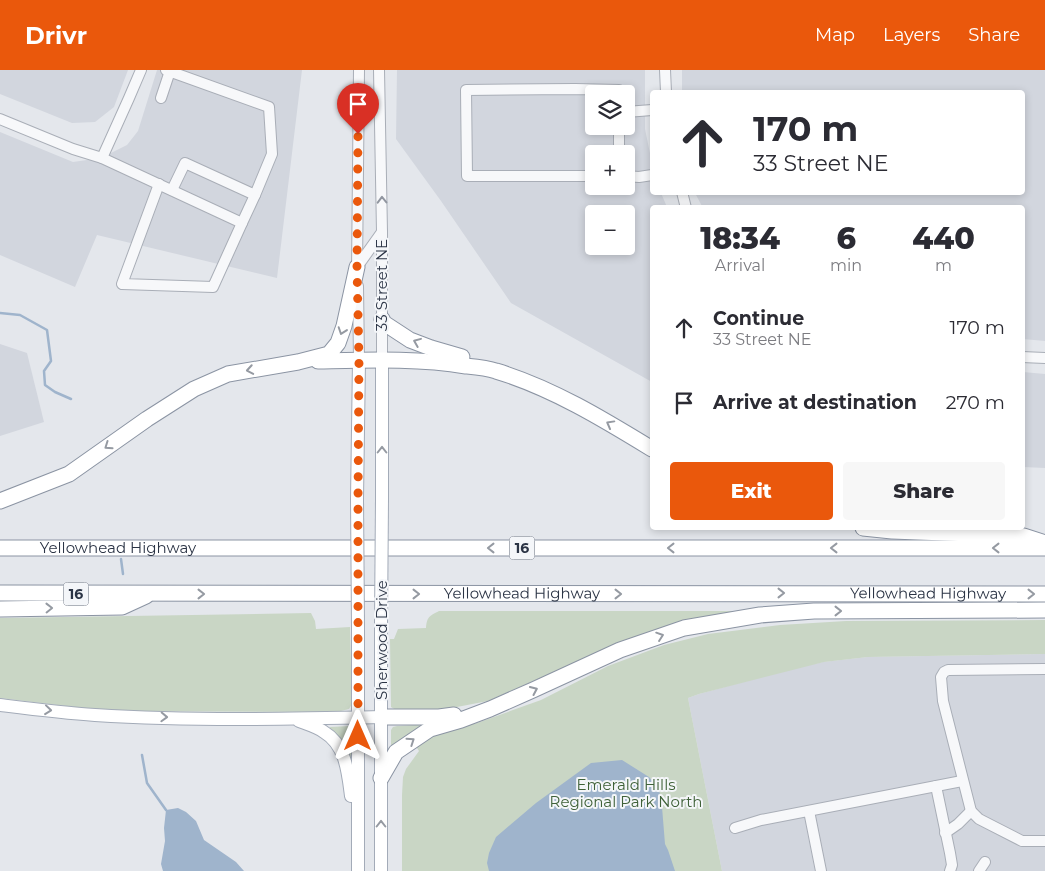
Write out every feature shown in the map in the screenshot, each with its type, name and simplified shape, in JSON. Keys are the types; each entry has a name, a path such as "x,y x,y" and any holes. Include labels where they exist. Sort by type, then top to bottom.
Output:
{"highway":[{"path":"0,501 69,474 146,419 194,389 228,374 298,362 329,354 338,343 349,308 357,267"},
{"path":"382,319 384,323 410,340 483,363 495,371"},
{"path":"298,362 359,360 441,362 495,371 527,382 562,398 650,448"},
{"path":"882,530 1024,536 1045,543"},
{"name":"Yellowhead Highway","path":"0,548 1045,548"},
{"name":"Yellowhead Highway","path":"0,593 1045,594"},
{"path":"0,609 122,607 152,594"},
{"path":"381,778 396,752 430,729 490,709 620,650 684,628 760,615 814,611 1045,610"},
{"path":"382,718 439,717 490,709"}],"main road":[{"name":"33 Street NE","path":"358,499 359,360"},
{"name":"33 Street NE","path":"382,360 382,499"},
{"name":"Sherwood Drive","path":"358,499 358,871"},
{"name":"Sherwood Drive","path":"381,871 382,499"},
{"path":"0,705 94,715 294,719 382,718"},
{"path":"294,719 325,732 336,742 343,754 348,776 357,849"}],"street":[{"path":"102,158 141,70"},
{"name":"33 Street NE","path":"359,70 357,267 359,360"},
{"name":"33 Street NE","path":"379,70 382,360"},
{"path":"665,70 666,90"},
{"path":"159,184 122,284 213,287 272,154 269,107 168,71 161,98"},
{"path":"585,89 466,90 467,176 585,176"},
{"path":"635,111 650,110"},
{"path":"0,119 73,149 102,158 242,223"},
{"path":"172,190 185,163 255,195"},
{"path":"635,177 650,175"},
{"path":"357,267 382,232"},
{"path":"1025,357 1045,358"},
{"path":"1045,669 948,670 941,677 943,701 970,811 979,819 1022,841 1045,841"},
{"path":"735,828 761,820 962,781"},
{"path":"936,786 952,865 950,871"},
{"path":"810,811 821,871"},
{"path":"945,833 958,824 970,811"}],"shaded area":[{"path":"0,70 128,70 114,107 95,122 72,123 0,94"},
{"path":"157,70 302,70 277,278 97,235 75,287 0,255 0,132 73,162 101,158 127,145 138,131"},
{"path":"397,70 645,70 645,129 650,153 650,195 662,195 666,205 650,205 650,381 511,303 396,139"},
{"path":"682,70 1045,70 1045,341 1025,339 1025,205 701,205 696,195 1025,195 1025,90 682,90"},
{"path":"0,344 27,353 44,422 0,436"},
{"path":"1025,372 1045,374 1045,468 1025,467"},
{"path":"1045,654 1045,871 722,871 688,698 787,670 823,662 868,657"}],"green space":[{"path":"439,611 780,611 586,659 488,701 431,712 396,710 391,707 390,639 394,639 398,629 426,628 429,617"},
{"path":"311,613 316,629 350,627 352,704 349,709 337,712 107,711 0,698 0,618"},
{"name":"Emerald Hills Regional Park North","path":"1045,620 1045,654 868,657 824,662 688,698 722,871 402,871 403,777 406,769 419,751 415,745 445,730 477,723 541,700 608,666 664,645 708,634 780,625 846,621"},
{"path":"431,724 391,748 391,730 393,727"},
{"path":"350,726 353,730 351,770 329,729 330,727"}],"water":[{"path":"622,760 649,777 659,789 665,844 675,871 489,871 487,863 489,853 496,837 536,803 591,763"},
{"path":"178,808 196,821 204,840 236,862 244,871 163,871 161,864 165,841 166,810"}],"waterway":[{"path":"0,313 20,315 47,330 51,361 44,371 45,385 71,399"},
{"path":"121,559 123,574"},
{"path":"142,755 147,783 166,810"}],"route":[{"path":"358,134 358,736"}]}
